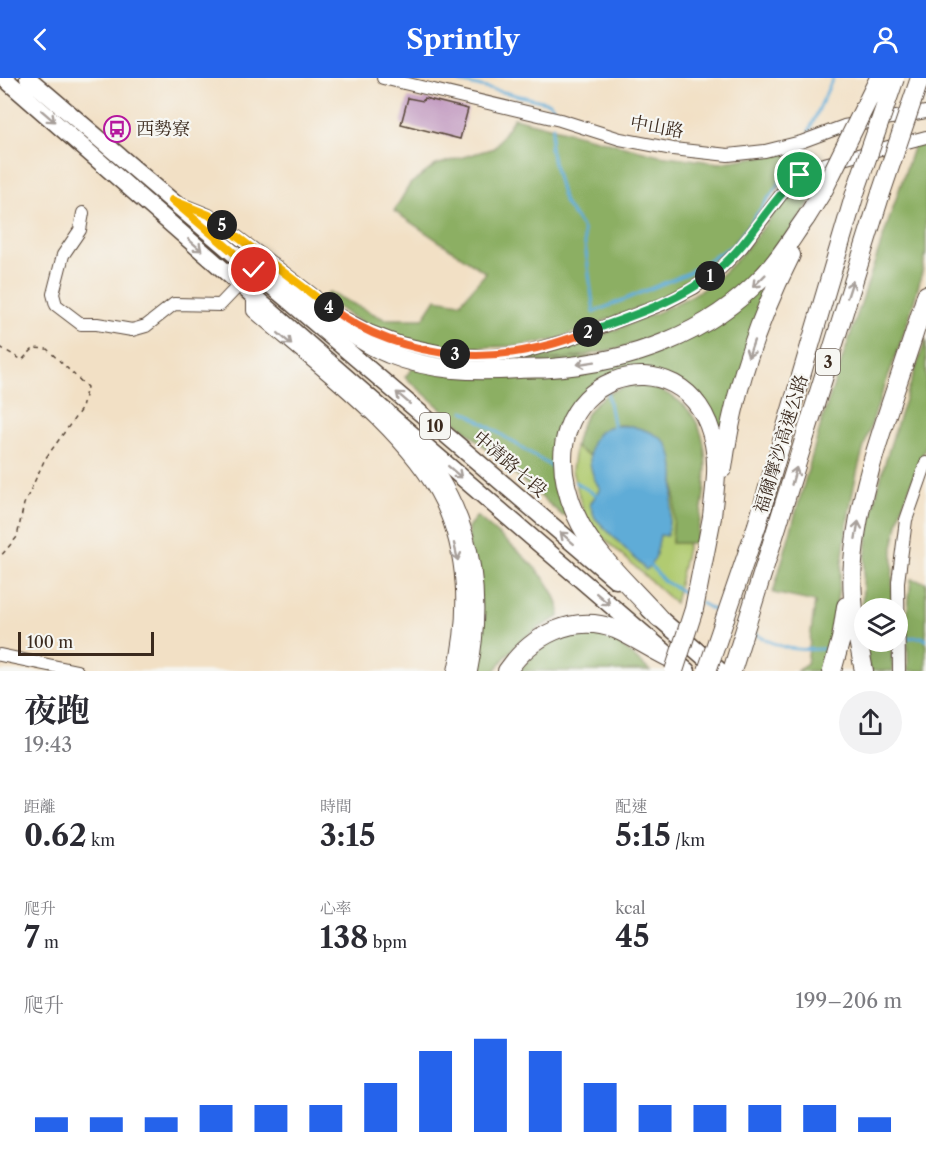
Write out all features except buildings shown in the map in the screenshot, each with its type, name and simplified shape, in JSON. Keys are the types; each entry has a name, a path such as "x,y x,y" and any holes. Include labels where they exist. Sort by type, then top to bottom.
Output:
{"highway":[{"path":"254,270 295,292 360,339 403,359 435,367 468,371 551,368 639,352 675,339 708,321 764,276 824,189 879,78"},
{"name":"福爾摩沙高速公路","path":"707,671 757,525 856,190 896,78"},
{"name":"福爾摩沙高速公路","path":"732,671 881,193 920,78"},
{"path":"507,671 527,649 544,635 581,624 612,628 679,668 694,609 712,517 721,487 733,412 748,356 806,218"},
{"path":"864,671 856,629 853,565 857,528 866,490 926,295"},
{"path":"659,618 598,550 580,524 572,502 565,467 566,441 575,412 588,396 614,380 644,375 663,380 687,395 705,418 714,445 716,473 712,517"},
{"path":"386,412 435,473 462,529 470,557 474,589 474,633 468,671"},
{"path":"832,671 842,639 847,586 853,565"}],"main road":[{"name":"10","path":"4,78 679,668"},
{"name":"中清路七段","path":"28,78 720,671"}],"street":[{"name":"中山路","path":"383,78 560,120 620,139 673,149 728,155 792,144 844,126 926,112"},
{"path":"172,200 209,215 338,314 369,331 435,352 469,356 504,355 568,340 663,304 694,288 720,269 742,247 783,192 809,168 926,136"},
{"path":"83,213 80,230 63,255 53,294 56,305 81,324 97,324 132,330 146,326 174,304 220,305 240,284"},
{"path":"253,295 253,311 382,425 424,474 440,499 449,521 461,575 463,610 454,671"},
{"path":"898,671 898,582 906,519 926,463"},
{"path":"0,656 77,671"}],"path":[{"path":"0,347 22,360 34,348 47,349 87,387 82,408 45,459 28,495 17,537 0,556"}],"green space":[{"path":"514,118 659,155 719,163 793,151 804,163 777,189 719,261 679,292 554,340 519,346 449,348 391,335 354,318 322,297 329,292 384,319 423,319 436,299 460,303 486,273 394,211 410,184 436,165 494,148"},
{"path":"915,142 926,142 926,253 913,305 870,429 855,481 835,617 823,671 797,671 807,664 815,602 773,593 823,417"},
{"path":"793,187 812,199 772,258 706,318 621,348 560,360 450,363 460,357 526,355 563,348 608,333 681,301 701,290 726,271"},
{"path":"768,279 773,282 724,428 713,425 685,387 625,374 612,374 598,381 570,409 561,423 556,450 560,479 569,513 563,516 405,377 413,368 654,353"},
{"path":"926,339 926,446 901,510 893,547 892,598 862,598 871,523 879,485"},
{"path":"636,384 665,392 685,406 697,423 704,444 706,468 696,543 672,543 674,479 666,455 650,436 636,428 618,425 605,437 599,452 587,455 575,447 582,423 594,405 612,392"},
{"path":"618,425 630,426 650,436 666,455 671,466 675,491 672,543 688,543 675,603 587,523 572,471 575,447 587,455"},
{"path":"477,516 529,562 551,589 558,603 559,617 523,640 495,671 476,671 468,527"},
{"path":"911,579 926,582 926,671 908,671 908,609"},
{"path":"580,632 611,639 650,671 518,671 548,642"},
{"path":"866,652 892,652 893,671 869,671"}],"water":[{"path":"632,426 650,432 663,440 671,452 673,463 674,488 667,536 660,535 655,559 646,570 595,518 590,504 600,489 590,464 594,439 608,427"}],"waterway":[{"path":"809,131 833,78"},
{"path":"460,82 550,103 555,110"},
{"path":"553,126 550,149 564,202 583,229 594,312 686,274 735,244 793,165 800,150"},
{"path":"607,391 614,429"},
{"path":"464,411 557,470"},
{"path":"575,482 598,496"},
{"path":"649,564 664,581 690,596"},
{"path":"701,603 721,614"},
{"path":"750,631 785,647 823,649"},
{"path":"908,638 922,637 926,640"}],"place":[{"name":"西勢寮","path":"117,129"}],"route":[{"path":"254,270 172,200 209,215 338,314 369,331 385,338 435,352 469,356 521,353 568,340 663,304 694,288 720,269 742,247 783,192 800,175"}]}
